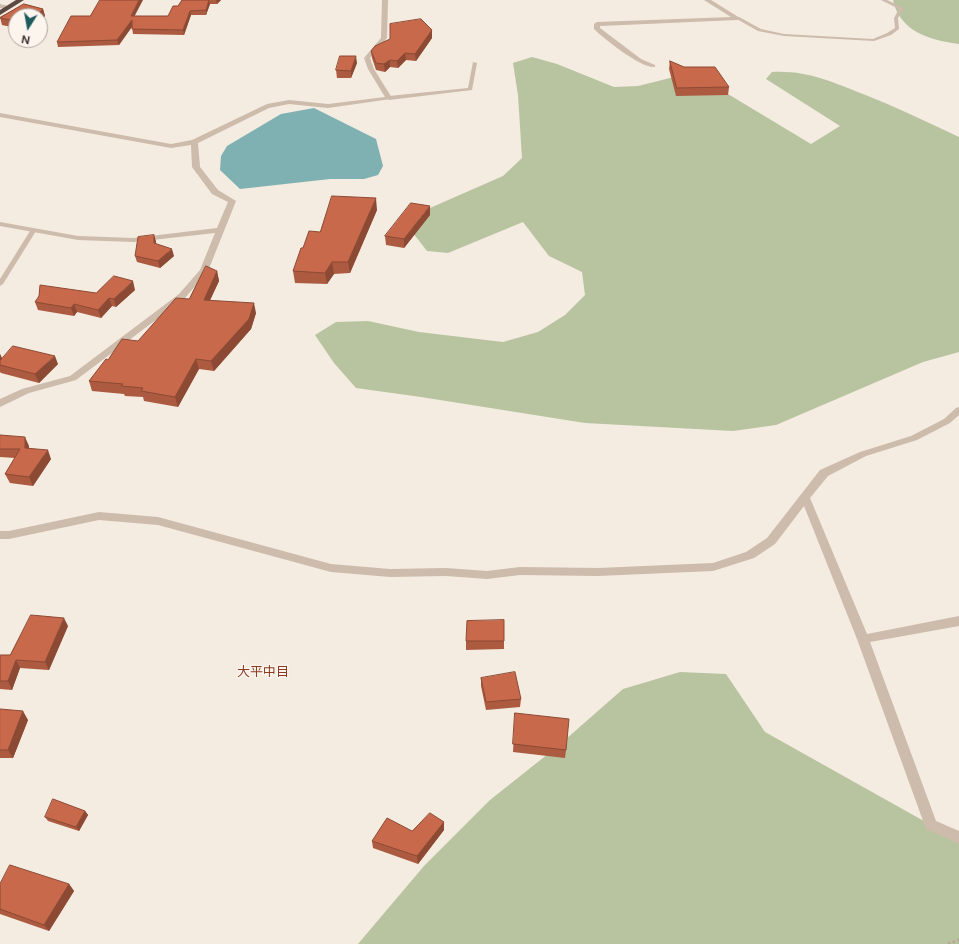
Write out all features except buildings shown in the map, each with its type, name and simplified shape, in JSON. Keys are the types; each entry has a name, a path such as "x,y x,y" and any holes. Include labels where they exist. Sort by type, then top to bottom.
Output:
{"highway":[{"path":"9,8 21,0"}],"street":[{"path":"0,115 171,146 194,142 266,106 289,102 328,106 389,98 371,69 367,58 384,38 385,0"},
{"path":"707,0 737,18"},
{"path":"0,6 9,8"},
{"path":"652,66 639,60 596,29 597,24 737,18"},
{"path":"0,404 7,398 27,391 58,384 73,378 182,296 204,270 232,201 215,192 196,167 194,142"},
{"path":"0,224 78,238 134,240 220,230"},
{"path":"0,535 8,536 99,516 158,521 331,568 390,573 446,572 487,575 520,571 598,572 713,567 750,555 771,541 824,473 863,454 914,438 947,421 959,410"},
{"path":"805,497 863,638 931,825 959,838"},
{"path":"863,638 959,621"}],"lane":[{"path":"737,18 760,30 784,35 874,40 889,34 897,28 896,18 902,8 883,0"},
{"path":"389,98 470,89 475,63"},
{"path":"0,284 33,231"}],"path":[{"path":"948,944 959,940"}],"green space":[{"path":"893,0 959,0 959,44 927,37 909,27 902,20"},
{"path":"532,57 557,64 614,87 638,86 674,77 703,79 811,144 840,126 766,79 772,72 797,73 830,81 887,104 959,137 959,352 923,362 776,425 733,431 585,423 356,388 334,363 315,335 336,322 368,321 419,332 503,342 538,332 565,315 585,295 582,272 549,256 523,222 448,253 427,251 413,233 430,208 503,176 522,158 518,95 513,63"},
{"path":"680,672 726,674 765,732 931,825 959,838 959,944 358,944 424,866 490,800 558,746 623,689"}],"water":[{"path":"314,108 376,139 383,166 378,175 364,179 330,179 240,189 220,170 221,156 227,146 281,114"}],"district":[{"name":"大平中目","path":"263,672"}]}
